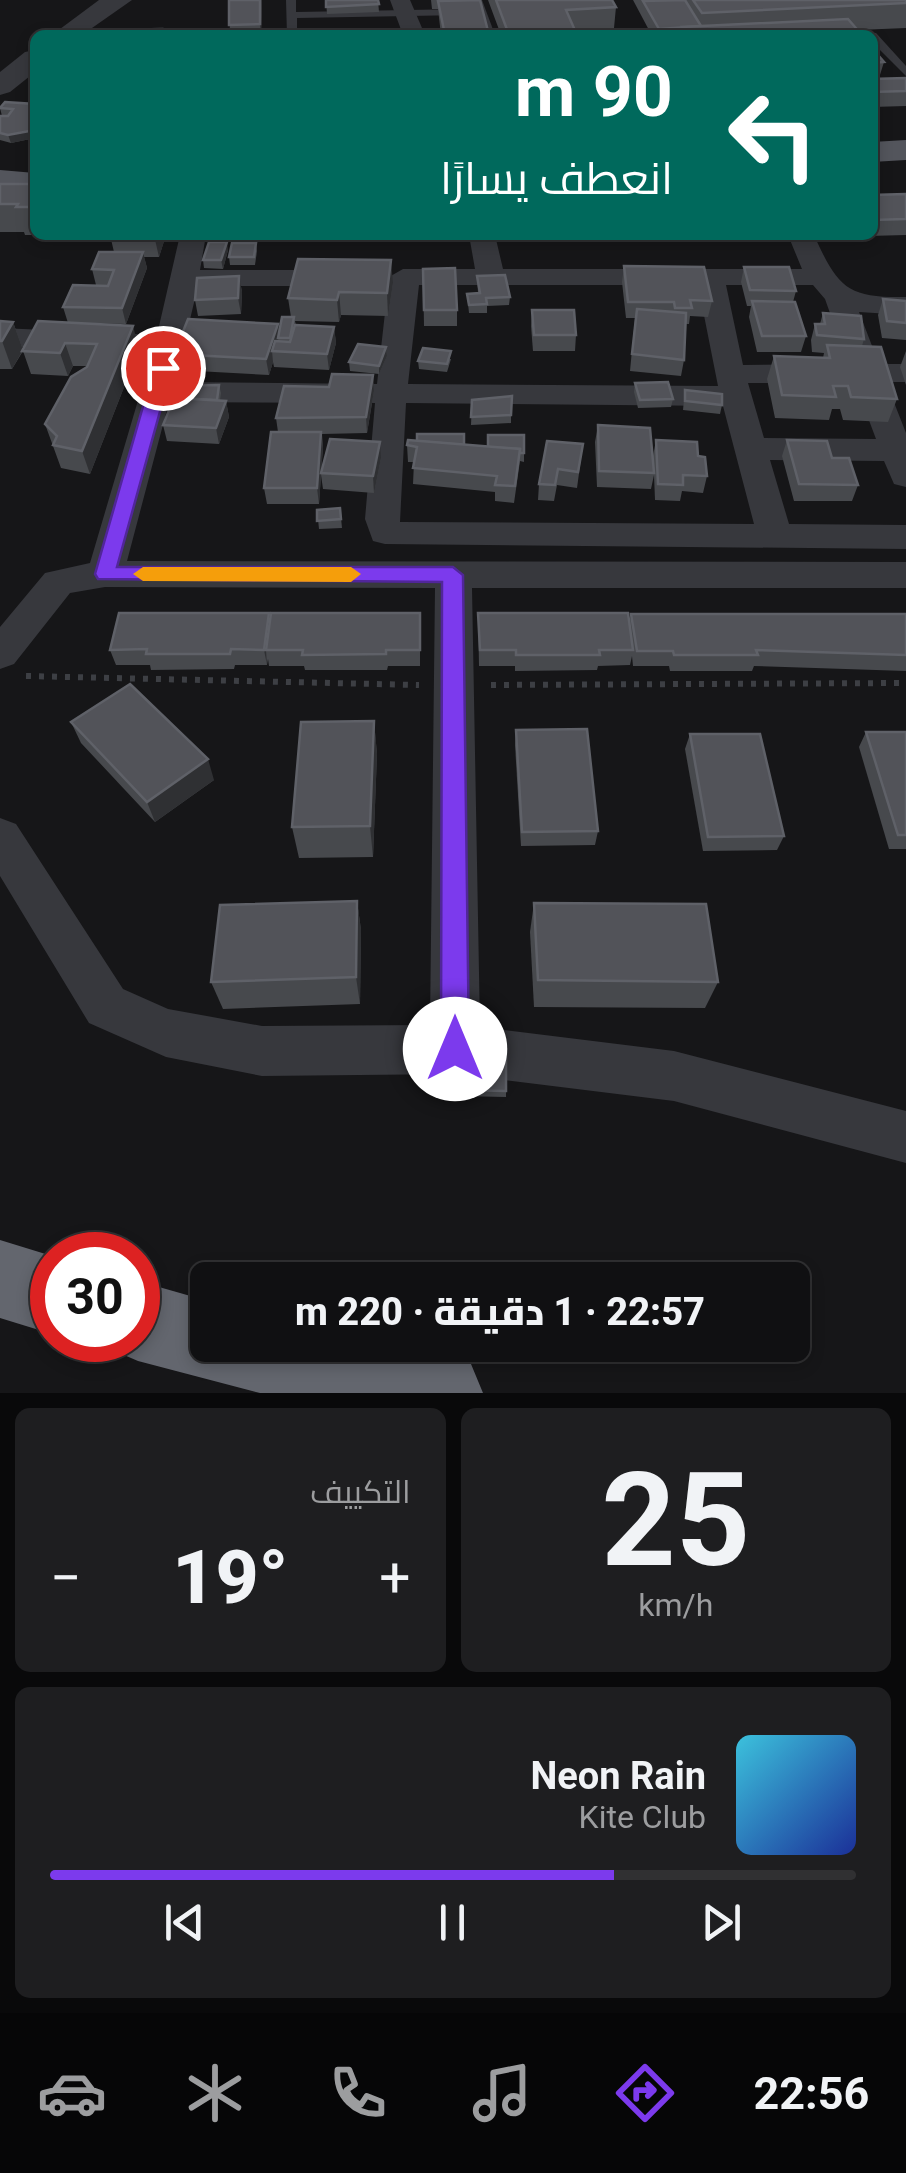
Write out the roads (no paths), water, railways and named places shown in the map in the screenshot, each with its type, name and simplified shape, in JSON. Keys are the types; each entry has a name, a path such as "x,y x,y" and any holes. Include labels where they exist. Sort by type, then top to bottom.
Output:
{"highway":[{"path":"0,1279 30,1288"},
{"path":"160,1327 190,1336"},
{"path":"301,1362 442,1393"}],"main road":[{"path":"878,152 906,150"},
{"path":"0,180 30,182"}],"street":[{"path":"72,30 119,0"},
{"path":"0,86 30,62"},
{"path":"105,574 170,345 192,240"},
{"path":"483,240 490,275"},
{"path":"750,449 903,458 829,288 804,240"},
{"path":"182,278 710,276 829,288 864,308 906,306"},
{"path":"710,276 733,385 775,537"},
{"path":"406,278 391,396 382,519 385,532 906,538"},
{"path":"0,337 170,345"},
{"path":"156,392 391,396 733,385 906,373"},
{"path":"0,654 58,582 105,574 906,575"},
{"path":"453,575 455,1049"},
{"path":"0,838 106,1006 166,1033 262,1051 455,1049 674,1076 906,1137"}],"lane":[{"path":"291,0 292,30"},
{"path":"292,15 406,16 479,6 488,30"},
{"path":"878,43 906,73"}]}
